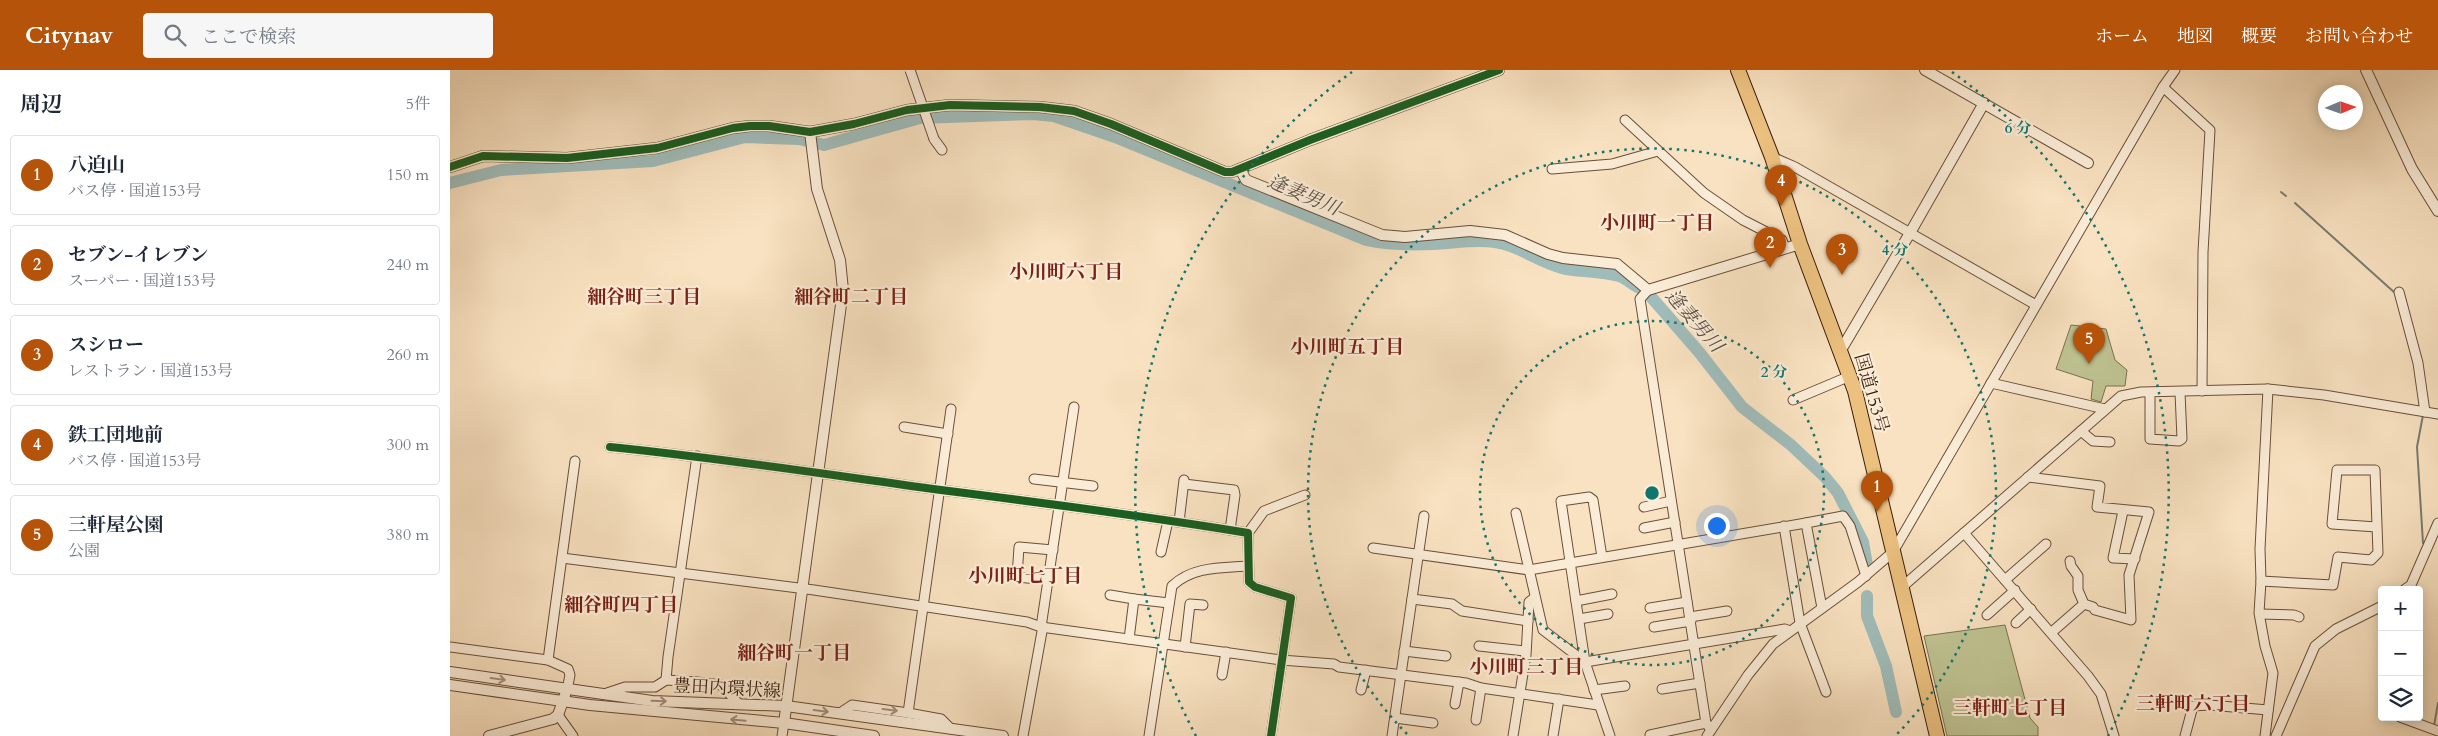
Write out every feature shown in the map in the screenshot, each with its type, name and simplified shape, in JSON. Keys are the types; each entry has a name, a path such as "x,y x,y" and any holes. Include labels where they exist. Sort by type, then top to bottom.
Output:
{"highway":[{"name":"国道153号","path":"1738,70 1772,157 1800,244 1850,376 1937,736"}],"street":[{"path":"910,70 934,139 942,150"},
{"path":"450,167 483,156 567,158 658,148 733,128 750,126 770,126 811,139 925,107 1052,108 1094,117 1225,172 1240,169 1499,70"},
{"path":"1925,70 2088,163"},
{"path":"1650,735 1708,730 1764,654 1800,623 1866,576 1893,552 2162,87 2175,70"},
{"path":"2366,70 2412,169 2438,211"},
{"path":"2162,87 2210,130 2203,252 2202,391"},
{"path":"1841,350 1984,103"},
{"path":"1625,120 1704,194 1743,220 1782,240 1785,248"},
{"path":"782,736 843,290 840,260 819,200 811,139"},
{"path":"1552,169 1612,164 1658,151"},
{"path":"1772,157 1795,167 2036,305"},
{"path":"1240,169 1246,180 1382,235 1405,237 1470,231 1505,235 1563,258 1617,264 1648,290"},
{"path":"1708,730 1640,299 1648,290 1800,244"},
{"path":"2399,292 2418,363 2425,412"},
{"path":"1793,400 1850,376"},
{"path":"1991,383 2105,409"},
{"path":"2265,736 2273,673 2265,646 2260,614 2262,581 2260,549 2268,389"},
{"path":"1901,588 1959,540 1964,533 2121,396 2150,393 2268,389 2324,395 2438,414"},
{"path":"2150,393 2150,439 2179,441 2182,439 2180,392"},
{"path":"1023,736 1042,627 1074,407"},
{"path":"908,712 951,409"},
{"path":"904,427 948,434"},
{"path":"2081,431 2093,441 2110,442"},
{"path":"610,447 697,456 940,490 1061,504 1107,513 1248,533"},
{"path":"666,680 697,456"},
{"path":"548,660 575,461"},
{"path":"2262,581 2333,585 2338,557 2371,560 2378,553 2375,470 2337,470 2332,524 2377,527"},
{"path":"2028,477 2100,486 2096,507 2149,512 2129,575 2131,620 2095,610 2093,606 2084,604"},
{"path":"1034,479 1094,486"},
{"path":"1179,522 1184,481 1234,490 1230,530"},
{"path":"1271,736 1291,598 1255,588 1249,582 1248,533 1264,511 1304,495"},
{"path":"1602,557 1593,500 1589,497 1561,501 1585,662 1610,736"},
{"path":"1644,507 1671,501"},
{"path":"2123,511 2113,558 2135,559"},
{"path":"1516,512 1534,598 1543,630 1585,662 1785,629 1790,631"},
{"path":"1392,736 1424,516"},
{"path":"1373,548 1418,556 1529,570 1843,516 1850,526 1866,576"},
{"path":"1161,552 1168,521"},
{"path":"1644,528 1674,522"},
{"path":"1806,523 1822,608"},
{"path":"2410,586 2438,523"},
{"path":"1784,526 1800,623 1826,692"},
{"path":"1964,533 2052,632 2101,694 2114,736"},
{"path":"2005,580 2046,544"},
{"path":"1048,580 1016,577 1019,547 1053,550"},
{"path":"562,558 924,606 1027,622 1042,627 1163,644 1281,660 1334,664 1339,667 1459,682 1481,688 1598,705"},
{"path":"2070,561 2078,576 2078,590 2084,604"},
{"path":"1149,736 1172,586 1192,573 1201,570 1248,566"},
{"path":"1987,615 2015,590"},
{"path":"1576,601 1612,594"},
{"path":"1110,595 1169,603"},
{"path":"1513,736 1520,693 1529,602 1534,598"},
{"path":"1129,639 1134,599"},
{"path":"1412,599 1452,604 1462,611 1528,621"},
{"path":"1650,608 1687,602"},
{"path":"1185,647 1190,604 1203,604"},
{"path":"2052,632 2084,604"},
{"path":"2276,736 2315,646 2336,629 2378,608"},
{"path":"2016,623 2031,609"},
{"path":"1654,627 1727,611"},
{"path":"1579,619 1608,614"},
{"path":"2260,614 2294,615 2299,617"},
{"path":"1479,646 1525,651"},
{"path":"450,647 548,660 568,669 570,675 567,690 558,715 545,722 489,736"},
{"path":"1404,651 1446,656"},
{"path":"1222,675 1226,652"},
{"path":"1361,690 1366,670"},
{"name":"豊田内環状線","path":"450,672 652,701 786,706 1003,736"},
{"path":"604,694 625,688 655,687 666,680 721,685 738,703"},
{"path":"1455,704 1459,682"},
{"path":"1662,689 1700,683"},
{"name":"豊田内環状線","path":"450,685 562,701 687,716 784,723 843,734 874,736"},
{"path":"1594,690 1625,686"},
{"path":"1476,720 1481,688"},
{"path":"1553,736 1559,699"},
{"path":"840,713 852,705 908,712 942,719 952,729"},
{"path":"2186,736 2194,706 2209,705 2268,710"},
{"path":"558,715 573,736"},
{"path":"1395,718 1433,724"},
{"path":"2411,721 2438,731"}],"green space":[{"path":"2071,325 2106,329 2115,360 2127,370 2125,386 2106,386 2101,402 2091,399 2093,381 2056,369"},
{"path":"2005,625 2030,718 2038,727 2038,736 1947,736 1924,636"}],"waterway":[{"name":"逢妻男川","path":"450,183 501,170 653,161 745,137 799,139 824,145 920,118 1033,114 1054,116 1115,137 1366,240 1408,244 1472,241 1495,242 1513,247 1557,267 1612,274 1626,279 1645,290 1699,352 1742,407 1791,445 1825,477 1838,493 1863,542 1867,565"},
{"path":"2281,192 2286,196"},
{"path":"2295,203 2395,293"},
{"path":"2423,415 2417,447 2423,543"},
{"name":"逢妻男川","path":"1867,596 1867,616 1886,666 1896,712"},
{"path":"2434,726 2438,703"}],"cycle path":[{"path":"450,167 483,156 567,158 657,148 733,128 750,126 769,126 810,132 854,124 907,110 950,105 1040,107 1074,111 1111,124 1225,172 1232,172 1310,140 1499,70"},
{"path":"610,447 734,461 1095,510 1248,533 1249,582 1255,587 1291,598 1271,736"}],"place":[{"name":"鉄工団地前","path":"1781,206"},
{"name":"セブン-イレブン","path":"1770,268"},
{"name":"スシロー","path":"1842,275"},
{"name":"三軒屋公園","path":"2089,364"},
{"name":"八迫山","path":"1877,512"}],"district":[{"name":"小川町一丁目","path":"1657,222"},
{"name":"小川町六丁目","path":"1066,271"},
{"name":"細谷町三丁目","path":"644,296"},
{"name":"細谷町二丁目","path":"851,296"},
{"name":"小川町五丁目","path":"1347,346"},
{"name":"小川町七丁目","path":"1025,575"},
{"name":"細谷町四丁目","path":"621,604"},
{"name":"細谷町一丁目","path":"794,652"},
{"name":"小川町三丁目","path":"1526,666"},
{"name":"三軒町六丁目","path":"2193,703"},
{"name":"三軒町七丁目","path":"2010,707"}]}
